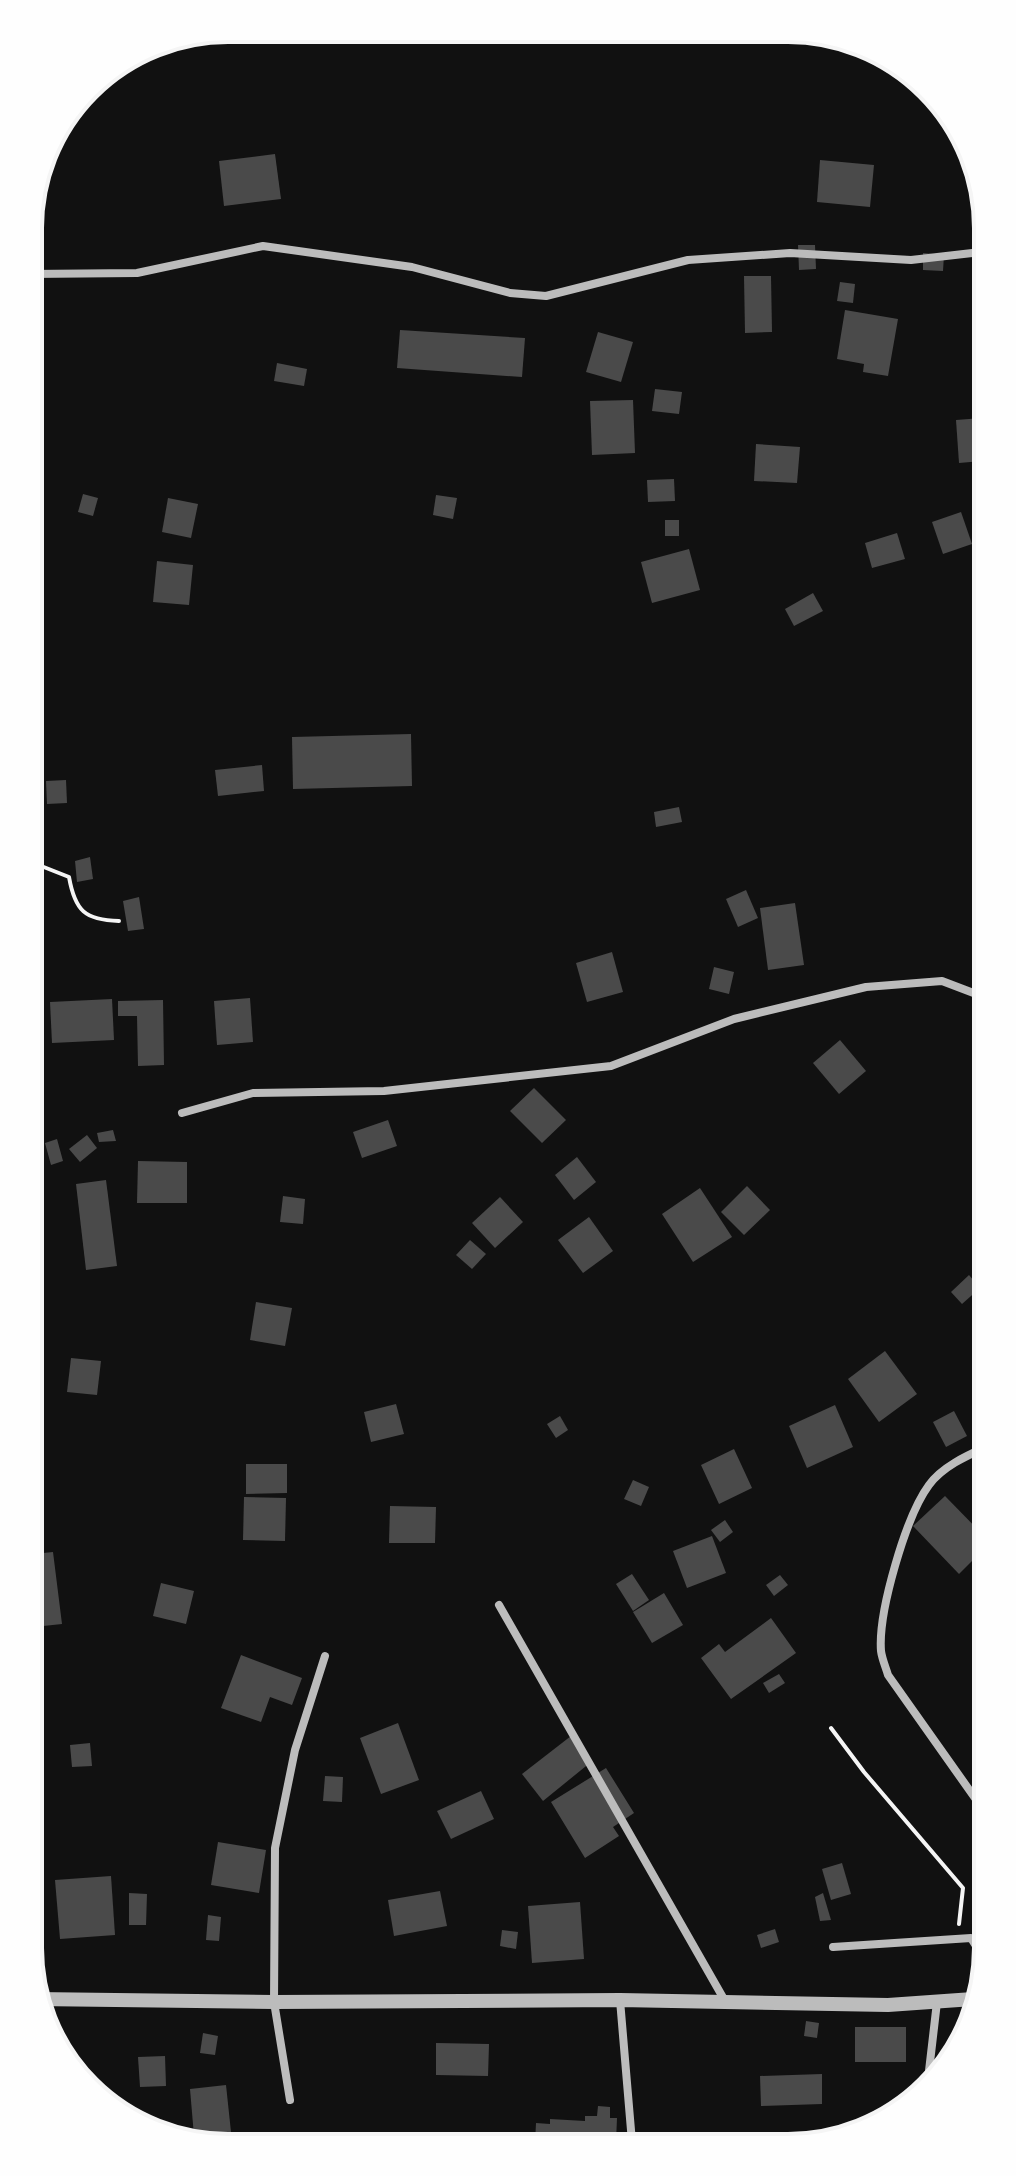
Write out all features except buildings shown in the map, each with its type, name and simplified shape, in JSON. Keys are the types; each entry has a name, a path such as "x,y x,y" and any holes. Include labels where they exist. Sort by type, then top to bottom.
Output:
{"street":[{"path":"42,274 137,273 263,246 412,267 510,293 546,296 688,260 790,253 911,260 974,253"},
{"path":"182,1113 253,1093 384,1091 611,1066 734,1019 866,987 942,981 974,993"},
{"path":"974,1453 960,1459 931,1482 914,1508 884,1613 881,1652 888,1675 974,1797"},
{"path":"499,1605 725,2002"},
{"path":"290,2100 274,2002 275,1848 295,1750 325,1656"},
{"path":"833,1947 958,1938 971,1938 974,1943"},
{"path":"49,1999 274,2002 620,2000 888,2005 966,2000"},
{"path":"620,2000 631,2134"},
{"path":"929,2067 937,2002"}],"path":[{"path":"42,866 69,877 72,894 84,913 97,921 119,921"},
{"path":"831,1728 864,1772 963,1888 958,1938"}]}
